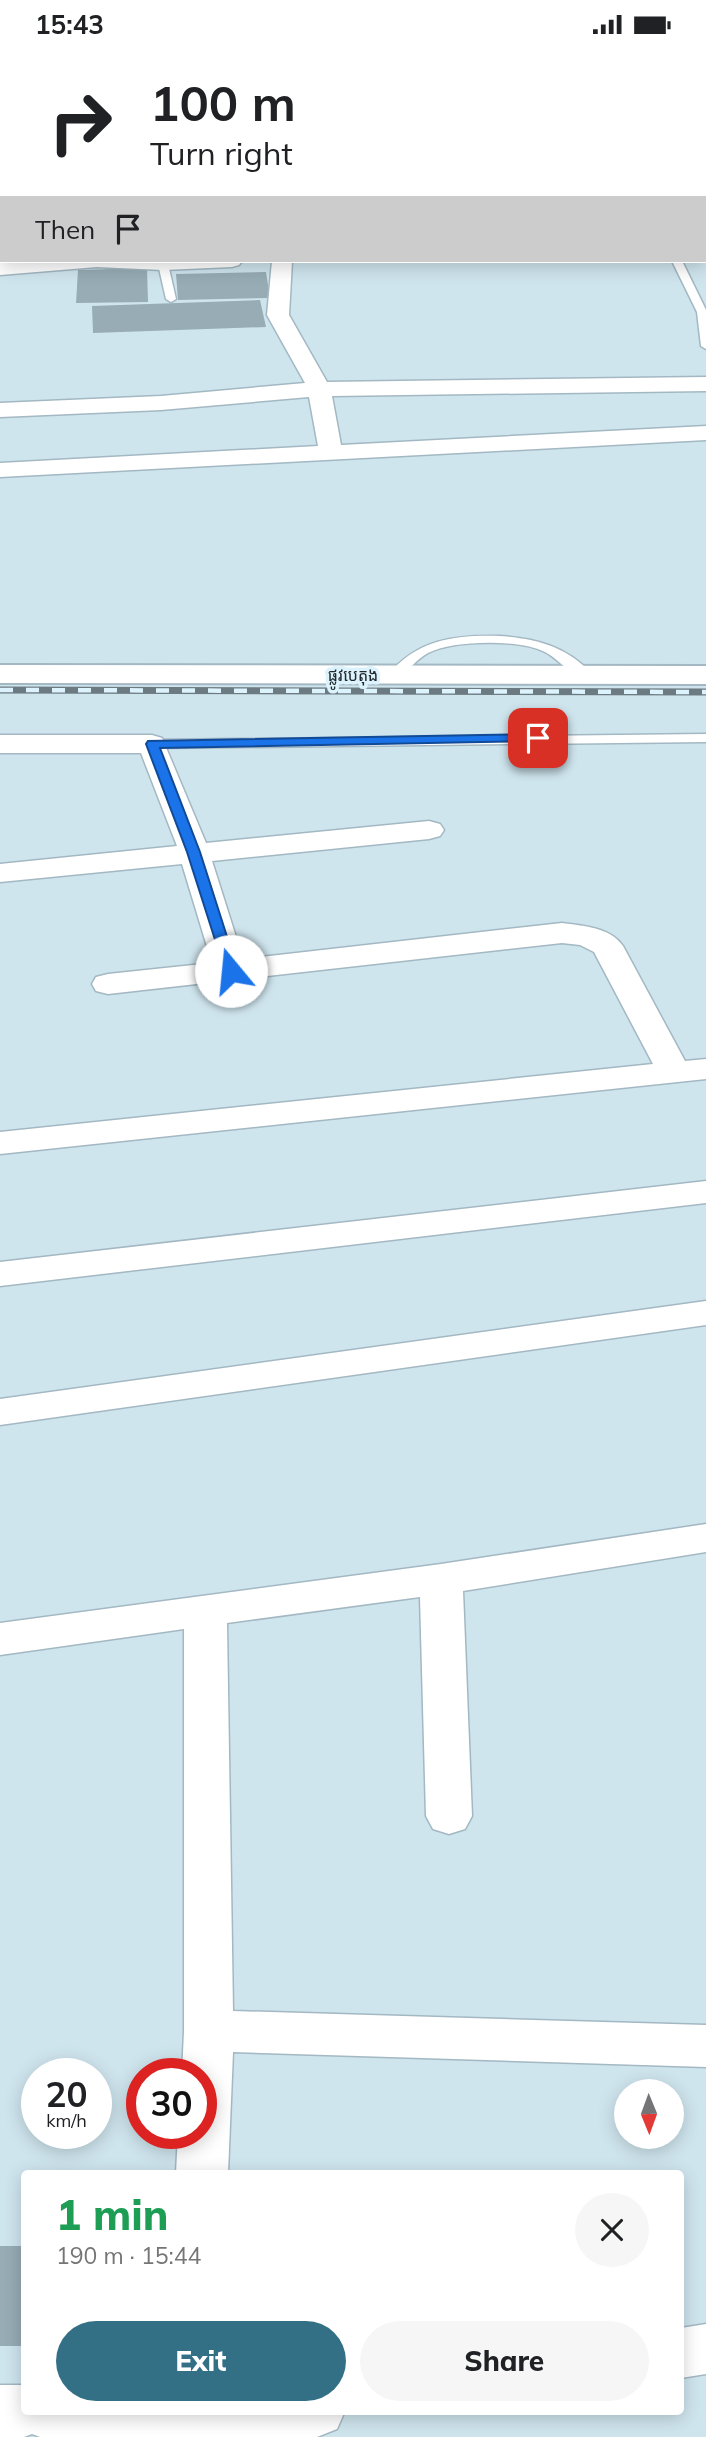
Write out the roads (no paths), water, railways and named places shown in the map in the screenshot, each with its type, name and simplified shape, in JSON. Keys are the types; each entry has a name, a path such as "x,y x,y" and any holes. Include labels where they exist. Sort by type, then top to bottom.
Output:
{"main road":[{"name":"ផ្លូវបេតុង","path":"0,674 706,675"}],"street":[{"path":"0,269 73,263"},
{"path":"141,263 186,263"},
{"path":"282,263 278,315 319,389 331,453"},
{"path":"0,410 161,404 319,389 706,384"},
{"path":"0,470 706,433"},
{"path":"0,744 152,744 194,852 231,971"},
{"path":"0,873 429,829"},
{"path":"0,1143 690,1071 607,946 588,936 562,933 108,984"},
{"path":"0,1275 706,1192"},
{"path":"0,1412 706,1313"},
{"path":"0,1639 441,1579 706,1538"},
{"path":"441,1579 449,1816"},
{"path":"202,2170 209,2031 205,1612"},
{"path":"209,2031 706,2046"},
{"path":"684,2353 706,2349"},
{"path":"0,2411 21,2411"},
{"path":"108,2415 245,2423"},
{"path":"159,2437 293,2415"}],"lane":[{"path":"678,263 702,312 706,347"},
{"path":"163,264 171,299"},
{"path":"152,744 706,738"}],"railway":[{"path":"0,690 706,692"}]}
